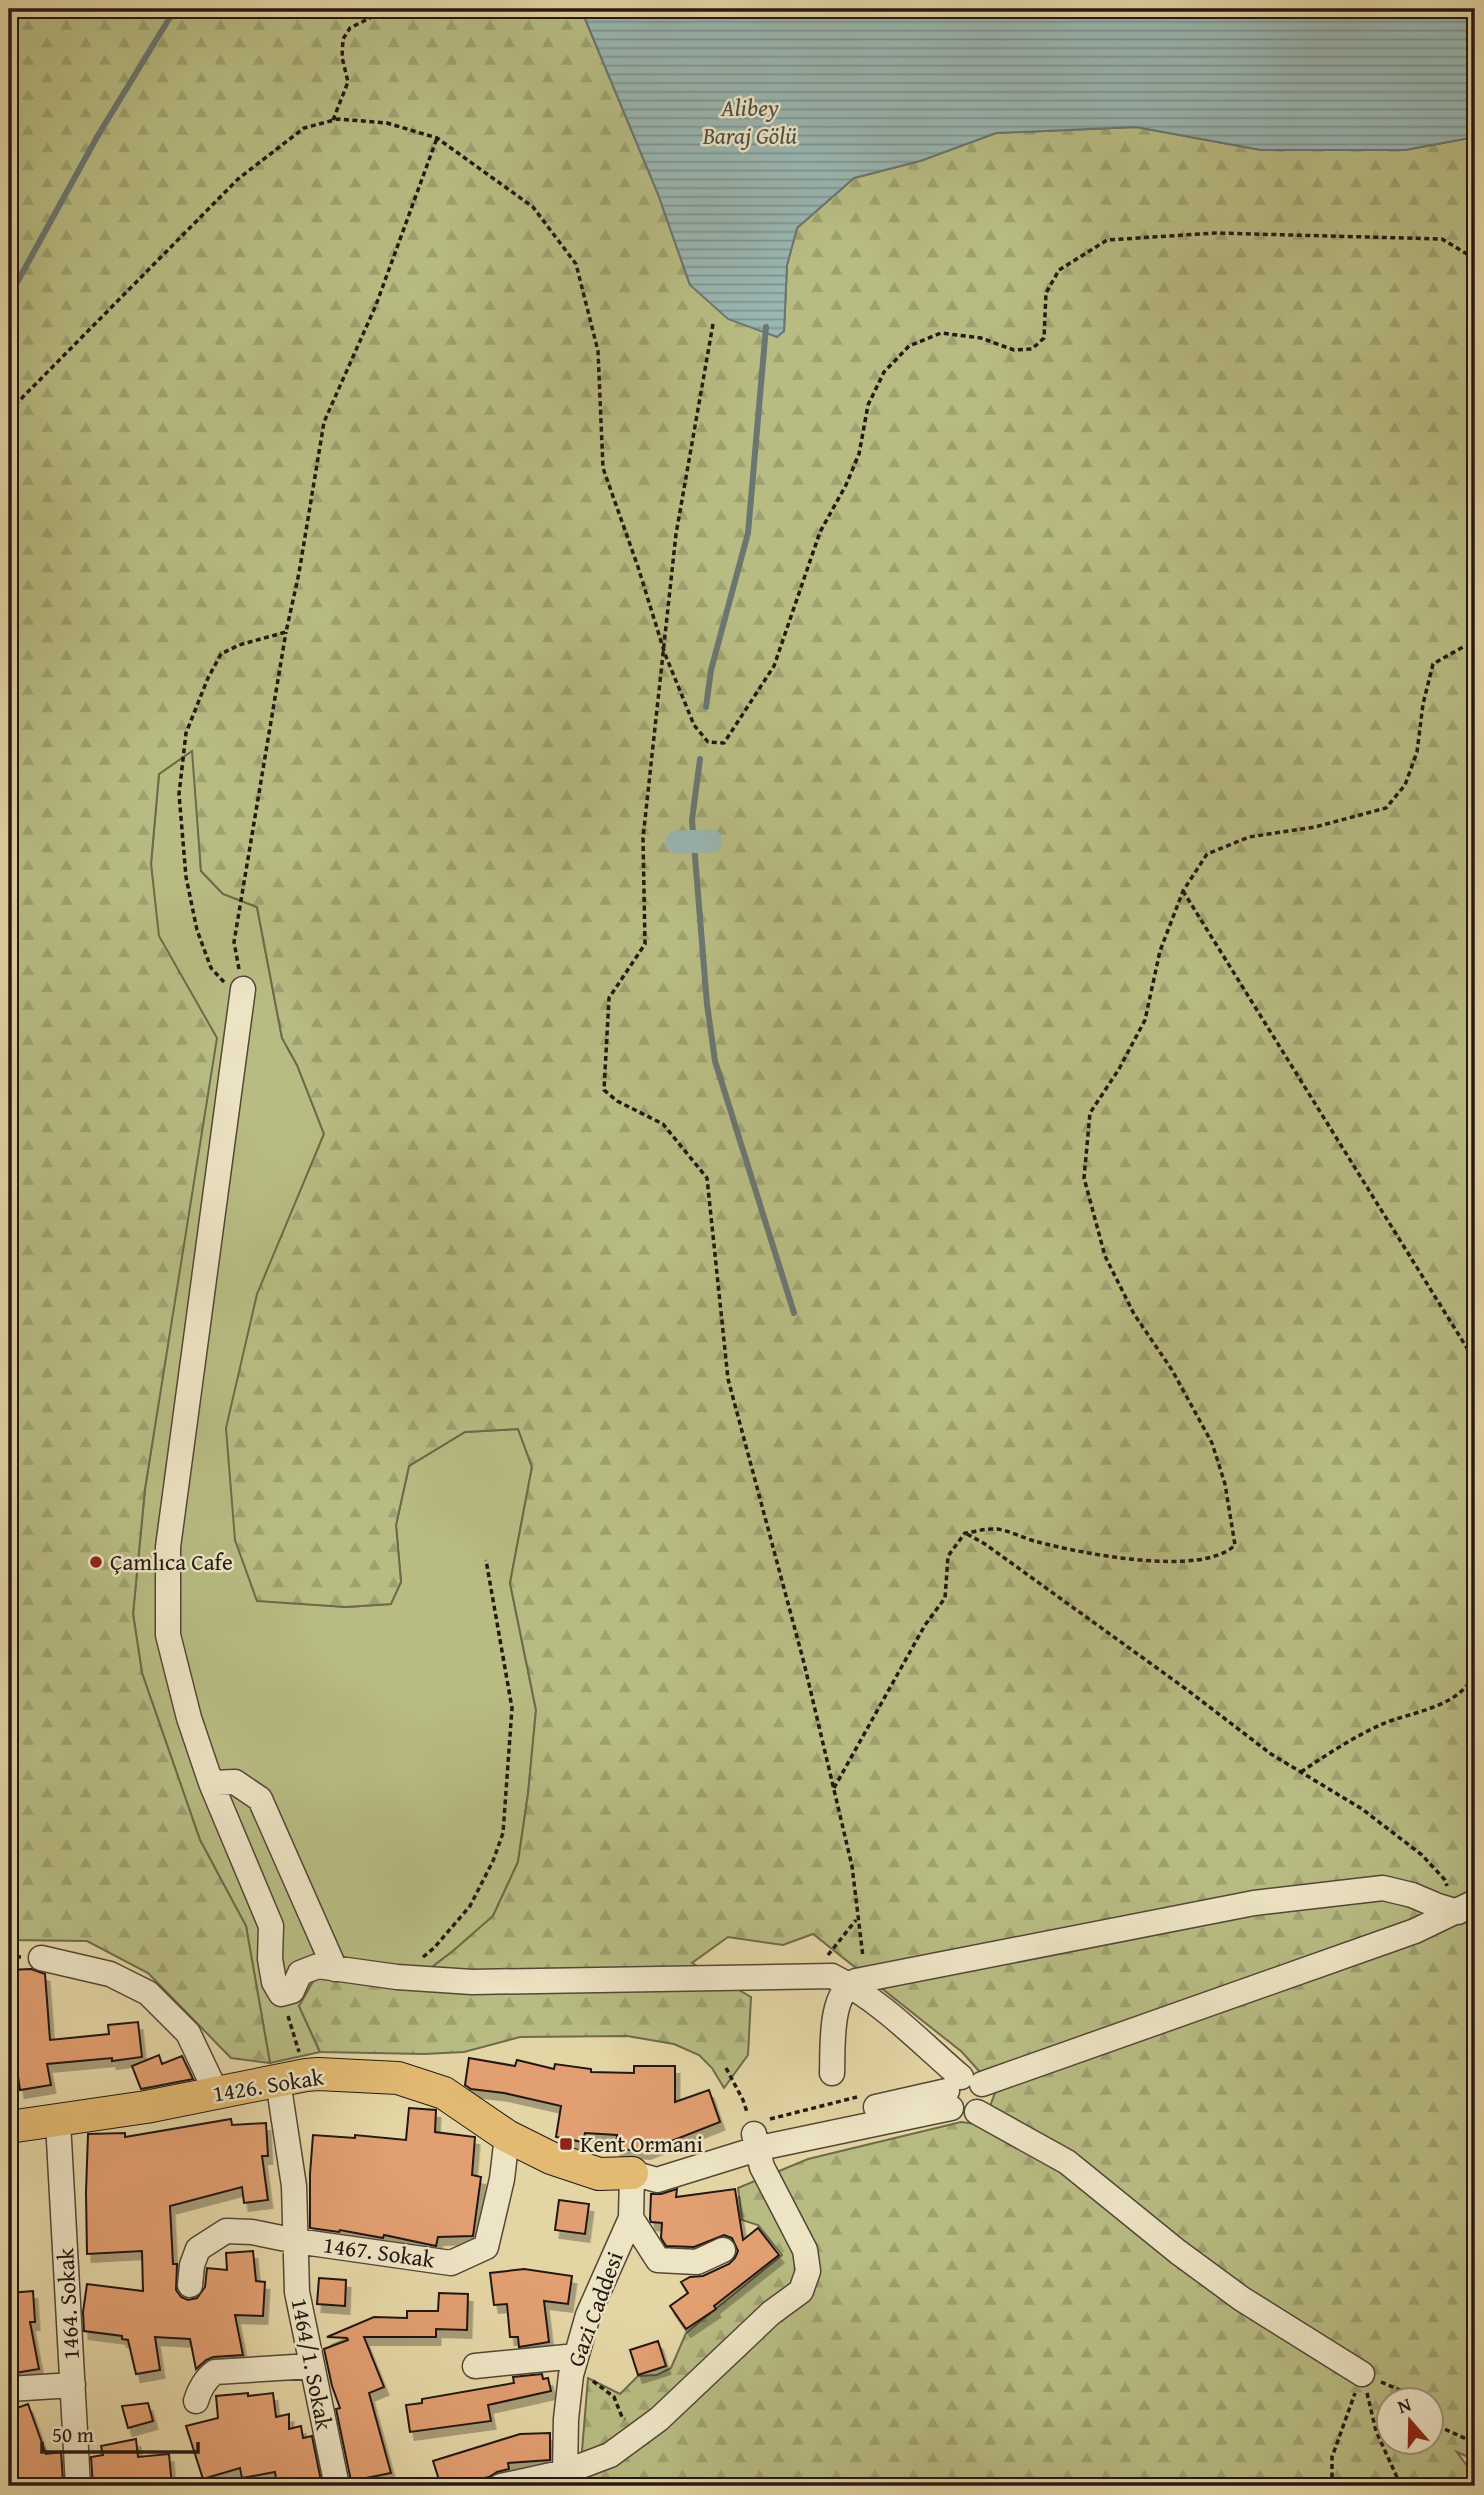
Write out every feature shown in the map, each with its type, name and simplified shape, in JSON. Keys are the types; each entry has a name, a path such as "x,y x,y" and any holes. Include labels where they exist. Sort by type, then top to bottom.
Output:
{"main road":[{"name":"1426. Sokak","path":"9,2127 58,2122 146,2107 318,2074 398,2078 444,2092 507,2136 551,2158 599,2174 632,2173"}],"street":[{"path":"243,989 168,1547 168,1635 189,1718 211,1783 271,1926 270,1959 274,1982 281,1994 292,1991 300,1973 318,1966 397,1977 472,1982 832,1976 858,1981 1254,1903 1383,1888 1412,1895 1438,1906 1467,1907"},
{"path":"211,1783 235,1782 260,1799 335,1969"},
{"path":"632,2173 657,2180 756,2141 961,2090 1384,1942 1467,1907"},
{"path":"41,1958 110,1974 148,1993 188,2033 216,2092"},
{"path":"832,2073 835,2017 841,1994 858,1981"},
{"path":"858,1981 961,2090 986,2100 977,2112 1067,2162 1178,2252 1242,2299 1362,2374"},
{"name":"1464/1. Sokak","path":"292,2078 297,2292 337,2486"},
{"name":"1464. Sokak","path":"58,2122 78,2486"},
{"name":"1467. Sokak","path":"190,2285 192,2265 198,2249 226,2231 252,2232 296,2241 452,2263 472,2254 486,2247 502,2179 507,2136"},
{"path":"501,2486 567,2479 610,2455 659,2419 771,2313 801,2291 808,2271 805,2250 762,2167 756,2141"},
{"name":"Gazi Caddesi","path":"567,2479 566,2419 574,2365 601,2282 631,2218 632,2173"},
{"name":"Gazi Caddesi","path":"631,2218 658,2260 697,2262 723,2250"},
{"path":"475,2366 574,2365"},
{"path":"196,2401 209,2376 215,2372 311,2366"},
{"path":"9,2389 73,2385"},
{"path":"337,2486 350,2486"}],"path":[{"path":"333,120 348,82 342,57 343,39 350,27 388,9"},
{"path":"9,411 238,179 304,128 333,120 387,123 437,138 533,207 576,264 598,351 603,468 665,654 694,725 708,742 724,743 774,666 820,532 846,485 859,454 868,405 884,372 909,346 941,333 981,338 1014,350 1032,349 1044,338 1046,293 1059,270 1107,240 1215,233 1442,239 1475,256"},
{"path":"286,632 239,645 221,654 208,678 186,733 180,782 186,877 197,930 211,968 228,986 243,989 234,942 324,422 376,305 437,138"},
{"path":"713,324 676,534 643,838 645,944 609,998 604,1090 617,1101 663,1124 707,1178 728,1379 804,1663 852,1866 857,1918 858,1981"},
{"path":"833,1790 925,1625 944,1598 948,1556 965,1533 994,1528 1070,1550 1150,1561 1191,1560 1228,1552 1236,1545 1225,1484 1212,1443 1172,1370 1134,1314 1105,1256 1084,1178 1090,1113 1119,1069 1145,1020 1160,951 1183,891 1207,854 1249,837 1315,827 1386,808 1405,785 1416,752 1423,704 1433,664 1463,648 1475,647"},
{"path":"1183,891 1475,1361"},
{"path":"965,1533 985,1544 1271,1754 1362,1809 1422,1855 1467,1907 1475,1937"},
{"path":"397,1977 434,1948 470,1906 493,1861 503,1833 512,1708 486,1560"},
{"path":"1301,1772 1335,1748 1382,1724 1437,1707 1471,1685 1475,1671"},
{"path":"802,1977 834,1948 857,1918"},
{"path":"281,1994 292,2078"},
{"path":"726,2068 743,2100 756,2141"},
{"path":"574,2365 585,2377 614,2397 622,2417 634,2424 646,2415 659,2419"},
{"path":"1362,2374 1390,2386"},
{"path":"1332,2486 1332,2457 1362,2374"},
{"path":"1362,2374 1376,2431 1401,2486"},
{"path":"1446,2430 1475,2443"}],"green space":[{"path":"9,9 581,9 658,194 690,285 784,331 787,265 797,228 854,178 920,161 996,133 1136,127 1261,150 1405,150 1475,137 1475,2460 1457,2452 1475,2477 1475,2486 588,2486 582,2451 588,2378 620,2394 638,2376 657,2375 671,2368 686,2333 782,2255 758,2225 742,2220 738,2188 808,2159 961,2122 983,2125 996,2090 962,2052 813,1934 783,1945 728,1937 692,1963 751,1997 748,2055 724,2088 712,2068 699,2055 674,2044 627,2036 520,2037 464,2052 320,2052 299,2006 315,1978 403,1989 493,1916 518,1862 536,1710 510,1583 532,1467 518,1429 465,1432 409,1466 396,1525 401,1582 391,1604 346,1607 257,1601 235,1540 226,1428 257,1294 324,1134 297,1065 282,1038 257,907 223,894 201,871 192,751 159,774 151,864 159,936 217,1038 145,1489 133,1614 142,1673 200,1840 246,1926 270,2063 231,2058 148,1973 87,1941 9,1940"},
{"path":"193,750 201,871 223,894 257,907 282,1038 297,1065 324,1134 301,1190 257,1600 346,1607 390,1604 401,1582 396,1525 409,1466 465,1432 518,1429 532,1467 510,1583 536,1710 518,1862 493,1916 453,1951 403,1989 299,2006 320,2052 270,2063 246,1926 200,1840 142,1673 133,1614 145,1489 185,1231 151,864 159,774"}],"water":[{"name":"Alibey Baraj Gölü","path":"581,9 1475,9 1475,137 1405,150 1261,150 1136,127 996,133 920,161 854,178 797,228 787,265 784,331 777,337 728,319 690,285 658,194"}],"building":[{"path":"31,1969 45,1974 50,2040 109,2034 108,2025 138,2022 142,2057 47,2064 51,2085 20,2090 9,2016 9,1970"},
{"path":"159,2055 162,2064 182,2056 193,2079 141,2089 132,2066"},
{"path":"469,2058 515,2066 517,2060 554,2069 555,2064 591,2069 591,2072 634,2073 634,2066 675,2066 675,2102 709,2090 720,2122 646,2151 616,2149 617,2135 585,2133 583,2142 556,2137 561,2106 504,2093 471,2089 465,2085"},
{"path":"409,2108 436,2110 435,2132 475,2137 472,2175 481,2177 473,2236 438,2237 436,2246 384,2235 383,2238 310,2228 313,2135 355,2138 355,2135 406,2140"},
{"path":"231,2119 232,2125 266,2123 268,2156 262,2156 268,2200 244,2203 242,2187 170,2206 173,2264 177,2264 176,2290 181,2297 188,2300 197,2298 205,2287 207,2268 227,2270 226,2253 253,2251 256,2281 265,2282 263,2316 235,2315 243,2355 213,2357 196,2369 190,2339 155,2337 160,2370 136,2374 128,2340 122,2339 122,2336 84,2331 83,2312 87,2284 143,2291 142,2251 87,2254 88,2134 125,2133 125,2137"},
{"path":"677,2189 676,2197 735,2189 743,2240 758,2228 779,2255 714,2306 716,2309 686,2329 670,2306 688,2293 681,2282 690,2277 703,2276 729,2264 738,2251 732,2238 724,2235 694,2247 666,2246 661,2238 662,2223 651,2222 650,2219 651,2194"},
{"path":"559,2200 589,2204 585,2234 555,2230"},
{"path":"524,2269 572,2276 568,2304 544,2301 549,2342 519,2347 518,2337 510,2337 507,2304 494,2305 490,2273"},
{"path":"319,2278 346,2280 345,2306 317,2304"},
{"path":"33,2291 35,2322 30,2322 39,2369 9,2374 9,2293"},
{"path":"439,2293 468,2294 467,2330 436,2329 436,2337 364,2337 384,2387 369,2393 391,2473 351,2481 336,2409 340,2408 324,2349 348,2340 327,2337 374,2317 407,2318 407,2311 438,2311"},
{"path":"658,2341 666,2366 638,2375 630,2350"},
{"path":"542,2374 543,2379 548,2378 551,2391 488,2405 491,2421 410,2432 406,2405 422,2403 422,2399 514,2383 513,2377"},
{"path":"248,2393 248,2396 273,2393 276,2417 289,2414 289,2429 301,2426 303,2438 312,2436 322,2486 277,2486 275,2472 242,2478 240,2468 203,2479 186,2426 218,2418 216,2396"},
{"path":"148,2403 153,2421 128,2428 122,2406"},
{"path":"28,2404 46,2454 61,2452 63,2482 18,2486 14,2453 9,2456 9,2411"},
{"path":"550,2433 550,2460 508,2463 509,2469 466,2482 468,2486 441,2486 433,2461 520,2434"},
{"path":"136,2439 138,2457 169,2454 172,2486 93,2486 91,2457 103,2455 101,2446"}],"waterway":[{"path":"9,297 97,137 175,9"},
{"path":"706,707 711,670 748,533 766,327"},
{"path":"700,759 692,820 707,1004 715,1061 794,1313"},
{"path":"677,842 711,841"}],"place":[{"name":"Çamlıca Cafe","path":"96,1562"},
{"name":"Kent Ormani","path":"566,2144"}]}
